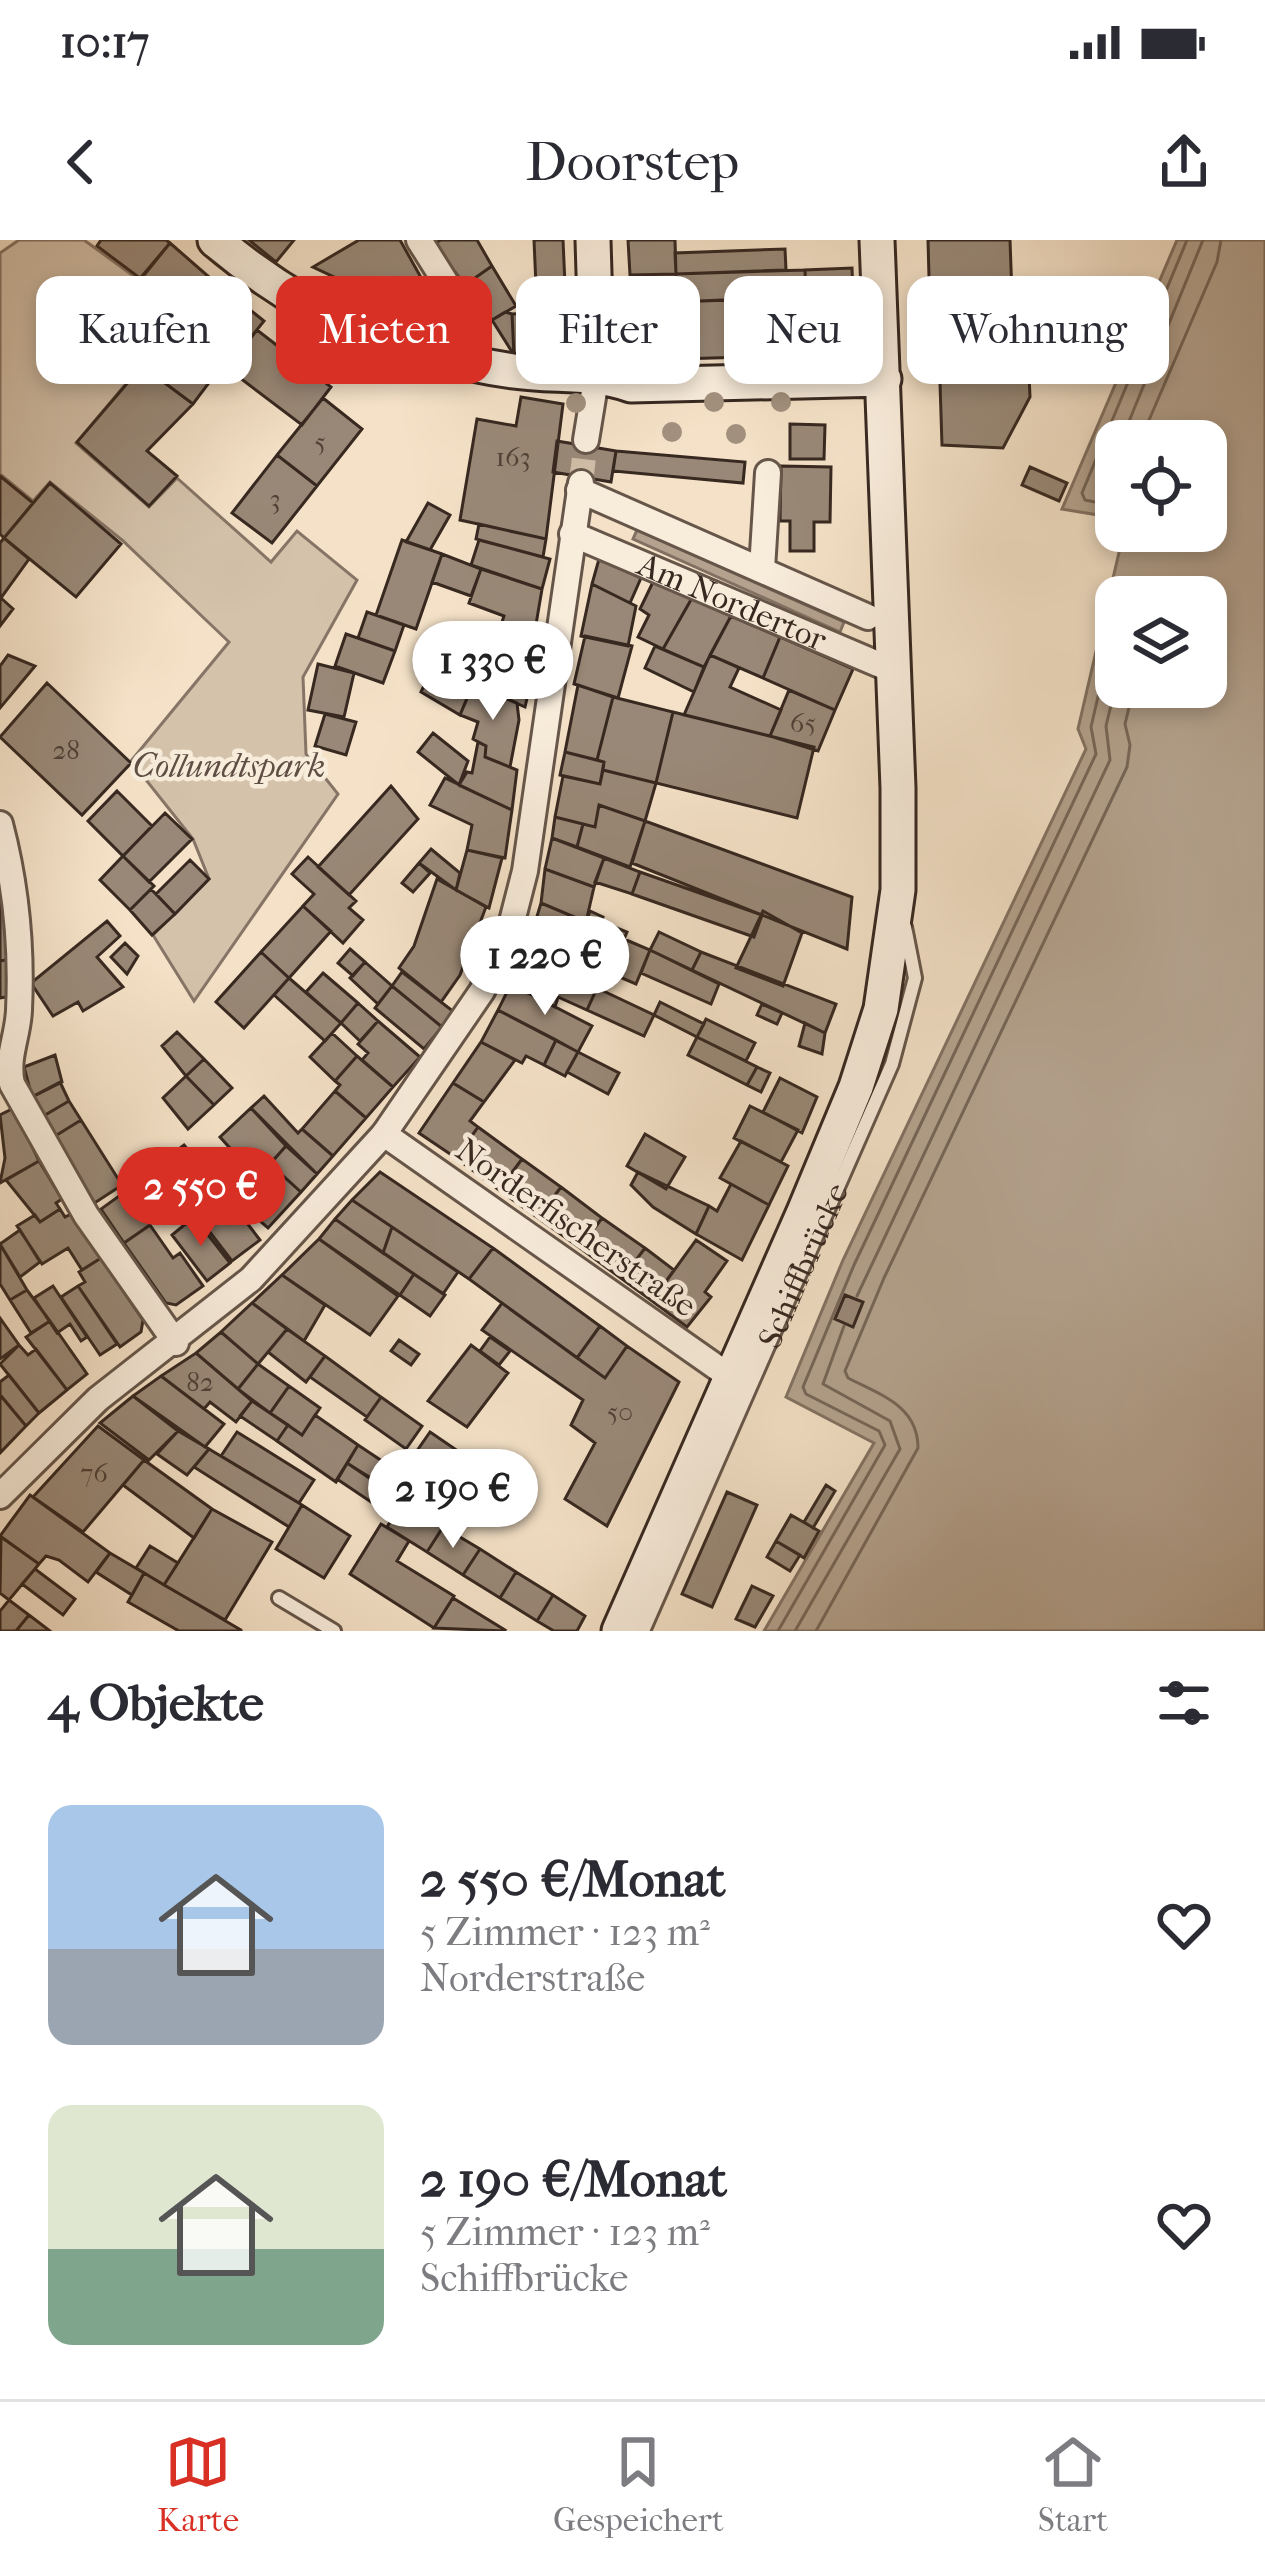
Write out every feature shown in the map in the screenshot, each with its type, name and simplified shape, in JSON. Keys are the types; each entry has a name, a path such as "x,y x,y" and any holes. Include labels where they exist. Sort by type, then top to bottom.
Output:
{"main road":[{"path":"215,240 276,289"},
{"path":"593,240 594,276"},
{"name":"Schiffbrücke","path":"619,1631 856,1087 881,1009 898,890 877,240"},
{"path":"700,383 884,379"},
{"path":"628,384 673,384"}],"street":[{"path":"418,240 441,276"},
{"path":"586,440 595,384"},
{"path":"762,569 768,473"},
{"path":"0,1496 98,1399 176,1343 251,1279 384,1134 452,1039 507,941 525,871 580,486 868,617"},
{"name":"Am Nordertor","path":"572,534 892,670"},
{"path":"0,824 18,916 19,1019 8,1064 12,1084 86,1215 176,1343"},
{"name":"Norderfischerstraße","path":"384,1134 729,1376"}],"lane":[{"name":"Schiffbrücke","path":"643,1631 892,1064 915,978 898,890"},
{"path":"279,1598 334,1631"}],"green space":[{"name":"Collundtspark","path":"19,240 84,240 134,276 36,276 36,384 126,384 76,443 149,507 177,478 271,562 297,531 357,580 303,677 306,754 338,794 194,1001 153,935 209,879 193,839 131,761 229,642 122,540 50,482 33,501 0,474 0,253"}],"water":[{"path":"1177,240 1265,240 1265,1631 764,1631 874,1443 786,1397 843,1260 1086,749 1078,729 1095,656 1095,708 1227,708 1227,576 1114,576 1119,552 1227,552 1227,420 1100,420 1115,384 1169,384 1169,276 1162,276"},
{"path":"1095,432 1095,514 1062,509"},
{"path":"637,530 844,622 840,632 633,539"}],"building":[{"path":"101,240 170,243 143,276 97,246"},
{"path":"249,240 294,240 276,262"},
{"path":"359,240 400,240 420,276 332,276 313,267"},
{"path":"477,240 492,266 478,276 458,276 433,244"},
{"path":"534,240 563,240 565,276 536,276"},
{"path":"628,240 675,240 676,274 630,275"},
{"path":"928,240 1010,240 1011,276 929,276"},
{"path":"170,243 208,276 142,276"},
{"path":"785,249 786,270 676,274 675,253"},
{"path":"492,266 516,306 492,320 492,276 478,276"},
{"path":"852,268 852,276 805,276 805,270"},
{"path":"805,270 805,276 724,276 724,300 700,301 700,276 676,274"},
{"path":"724,300 724,358 700,358 700,301"},
{"path":"252,311 264,321 252,336"},
{"path":"505,312 512,314 514,355 492,320"},
{"path":"512,314 516,314 516,355 514,355"},
{"path":"257,330 276,345 276,384 331,387 302,425 248,384 252,384 252,336"},
{"path":"127,384 166,384 193,404 147,451 177,476 149,506 77,442"},
{"path":"166,384 208,384 193,404"},
{"path":"940,384 1029,384 1030,397 1003,448 942,445"},
{"path":"521,397 563,404 546,539 460,520 477,419 516,426"},
{"path":"323,398 362,429 317,486 277,455"},
{"path":"790,424 825,425 824,459 790,459"},
{"path":"557,441 616,451 611,482 553,472"},
{"path":"616,451 745,462 743,483 613,471"},
{"path":"277,455 317,486 272,543 232,513"},
{"path":"781,466 831,467 830,522 814,522 814,551 790,551 790,521 780,521"},
{"path":"1030,467 1067,483 1059,501 1022,485"},
{"path":"0,476 33,503 4,538 0,534"},
{"path":"50,483 121,544 76,597 4,538"},
{"path":"428,503 450,515 430,550 406,542"},
{"path":"479,524 546,539 543,557 476,539"},
{"path":"4,538 29,559 1,598 13,609 0,626 0,543"},
{"path":"402,540 442,554 416,629 376,615"},
{"path":"479,540 550,559 542,589 471,565"},
{"path":"442,554 481,569 471,596 432,582"},
{"path":"599,559 641,578 630,603 592,584"},
{"path":"481,569 542,589 532,648 497,637 504,616 469,603"},
{"path":"653,582 692,598 663,649 638,637 649,615 640,609"},
{"path":"592,584 636,606 628,646 581,636"},
{"path":"692,598 731,616 704,667 663,649"},
{"path":"367,612 404,625 395,651 358,638"},
{"path":"731,616 780,637 763,678 710,655"},
{"path":"478,632 497,637 492,652 471,647"},
{"path":"346,634 395,651 383,683 335,666"},
{"path":"585,636 632,646 618,698 574,684"},
{"path":"497,637 532,648 526,678 488,662"},
{"path":"780,637 853,669 835,710 763,678"},
{"path":"655,646 704,667 694,692 645,668"},
{"path":"8,655 35,666 0,708 0,666"},
{"path":"710,655 739,668 730,687 781,710 770,736 684,715"},
{"path":"488,662 531,681 525,707 478,686"},
{"path":"318,664 354,673 344,717 308,710"},
{"path":"433,667 473,684 460,715 421,692"},
{"path":"47,683 131,763 82,815 0,737"},
{"path":"473,684 517,703 519,720 510,767 485,757 486,746 473,739 478,722 460,715"},
{"path":"578,685 613,697 597,760 565,752"},
{"path":"789,690 835,710 818,751 770,736"},
{"path":"613,697 673,712 656,783 603,770 604,762 597,760"},
{"path":"673,712 814,747 797,818 656,783"},
{"path":"325,714 356,722 346,755 315,746"},
{"path":"433,733 468,761 459,785 418,752"},
{"path":"478,742 486,746 485,757 517,770 512,810 459,785 467,772 472,773"},
{"path":"565,752 604,762 600,784 560,775"},
{"path":"603,770 656,783 645,821 599,805 595,827 555,817 563,776 600,784"},
{"path":"445,778 512,810 505,858 467,850 472,825 430,805"},
{"path":"391,786 418,819 349,895 318,867"},
{"path":"117,791 152,826 123,856 88,821"},
{"path":"599,805 645,821 630,867 577,847 583,824 595,827"},
{"path":"165,813 192,839 149,882 123,856"},
{"path":"555,817 583,824 577,847 552,838"},
{"path":"645,821 852,897 847,949 632,863"},
{"path":"552,838 604,858 594,887 545,869"},
{"path":"431,849 460,873 456,890 419,863"},
{"path":"467,850 502,858 489,908 456,890"},
{"path":"123,856 154,886 130,910 100,880"},
{"path":"308,857 356,901 349,908 363,920 343,943 303,906 314,894 292,874"},
{"path":"604,858 640,872 632,894 595,882"},
{"path":"190,860 209,879 175,914 156,894"},
{"path":"419,863 430,873 413,892 402,883"},
{"path":"545,869 594,887 586,922 541,903"},
{"path":"640,872 762,915 754,937 632,894"},
{"path":"437,879 486,907 460,975 441,1002 399,968 414,946"},
{"path":"151,889 175,914 152,935 130,910"},
{"path":"0,903 11,959 0,961"},
{"path":"541,903 586,922 590,911 603,917 594,943 535,923"},
{"path":"303,906 331,931 289,978 261,952"},
{"path":"763,911 802,933 783,986 736,968"},
{"path":"107,921 120,936 97,957 123,987 83,1011 78,1002 53,1016 31,983"},
{"path":"602,922 627,932 618,953 594,943"},
{"path":"535,923 618,953 607,980 564,963 561,972 523,955"},
{"path":"659,932 701,952 692,970 650,950"},
{"path":"624,939 650,950 636,984 610,973"},
{"path":"125,943 138,956 127,974 111,957"},
{"path":"350,949 365,962 353,976 338,963"},
{"path":"650,950 719,984 711,1004 641,973"},
{"path":"261,952 289,978 244,1028 216,1002"},
{"path":"701,952 836,1004 825,1033 692,970"},
{"path":"523,955 597,988 587,1010 558,997 555,1007 511,984"},
{"path":"11,959 13,996 0,998 0,961"},
{"path":"365,962 392,986 378,1004 350,978"},
{"path":"402,972 454,1012 442,1027 392,986"},
{"path":"323,973 358,1003 341,1023 306,992"},
{"path":"289,978 341,1023 325,1041 274,995"},
{"path":"511,984 592,1026 578,1052 498,1010"},
{"path":"392,986 442,1027 424,1049 375,1008"},
{"path":"597,988 654,1015 644,1036 587,1010"},
{"path":"660,1002 704,1024 697,1037 654,1015"},
{"path":"358,1003 378,1021 360,1041 341,1023"},
{"path":"762,1004 782,1013 777,1024 757,1015"},
{"path":"498,1010 556,1040 544,1065 526,1056 522,1063 481,1042"},
{"path":"706,1019 755,1043 746,1061 697,1037"},
{"path":"378,1021 420,1057 393,1087 362,1060 368,1053 358,1044"},
{"path":"805,1023 825,1033 822,1054 799,1046"},
{"path":"177,1032 204,1059 186,1076 162,1046"},
{"path":"332,1033 357,1056 335,1081 310,1057"},
{"path":"697,1037 757,1067 747,1085 688,1055"},
{"path":"556,1040 578,1052 565,1076 544,1065"},
{"path":"481,1042 515,1060 484,1102 453,1083"},
{"path":"578,1052 619,1073 608,1094 567,1072"},
{"path":"55,1055 62,1082 32,1097 24,1067"},
{"path":"357,1056 393,1087 366,1118 335,1091 340,1085 335,1081"},
{"path":"204,1059 232,1088 214,1105 186,1076"},
{"path":"757,1067 770,1073 761,1092 747,1085"},
{"path":"186,1076 214,1105 188,1129 163,1098"},
{"path":"780,1078 817,1097 802,1133 763,1112"},
{"path":"60,1082 69,1101 40,1118 32,1097"},
{"path":"453,1083 484,1102 470,1121 478,1127 456,1158 419,1133"},
{"path":"335,1091 366,1118 333,1156 302,1129"},
{"path":"264,1096 298,1133 302,1129 333,1156 317,1174 251,1108"},
{"path":"69,1101 81,1120 52,1138 40,1118"},
{"path":"750,1106 798,1130 781,1162 734,1138"},
{"path":"14,1108 39,1161 0,1183 5,1158 0,1115"},
{"path":"251,1108 286,1146 257,1178 220,1137"},
{"path":"81,1120 122,1185 93,1204 52,1138"},
{"path":"478,1127 522,1159 499,1190 456,1158"},
{"path":"645,1134 685,1157 666,1189 627,1166"},
{"path":"741,1141 788,1166 769,1205 720,1178"},
{"path":"184,1145 207,1174 182,1193 159,1164"},
{"path":"286,1146 317,1174 301,1192 270,1164"},
{"path":"522,1159 561,1187 538,1218 499,1190"},
{"path":"39,1161 62,1199 56,1203 60,1209 40,1222 6,1180"},
{"path":"270,1164 301,1192 268,1228 237,1201"},
{"path":"380,1172 493,1248 469,1279 352,1200"},
{"path":"638,1172 709,1206 696,1234 653,1207 631,1185"},
{"path":"217,1184 260,1240 232,1261 189,1205"},
{"path":"731,1184 769,1205 742,1260 696,1234 709,1206 717,1211"},
{"path":"561,1187 602,1218 580,1248 538,1218"},
{"path":"126,1191 150,1225 124,1243 101,1209"},
{"path":"352,1200 392,1227 383,1253 335,1219"},
{"path":"60,1209 65,1217 71,1214 101,1258 82,1270 68,1248 42,1264 17,1226 35,1215 40,1222"},
{"path":"194,1217 230,1263 207,1281 172,1235"},
{"path":"602,1218 645,1248 622,1279 580,1248"},
{"path":"335,1219 414,1274 400,1295 319,1239"},
{"path":"150,1225 173,1258 180,1253 203,1286 176,1305 166,1303 124,1243"},
{"path":"392,1227 458,1272 443,1294 383,1253"},
{"path":"20,1230 40,1262 20,1277 0,1244"},
{"path":"319,1239 398,1296 370,1335 282,1275"},
{"path":"696,1240 727,1261 705,1292 711,1297 687,1327 652,1301"},
{"path":"0,1244 27,1290 10,1300 0,1284"},
{"path":"493,1248 600,1326 577,1358 469,1279"},
{"path":"645,1248 674,1270 652,1301 622,1279"},
{"path":"101,1258 143,1320 141,1332 120,1347 78,1286 85,1282 79,1272"},
{"path":"414,1274 445,1295 430,1316 400,1295"},
{"path":"282,1275 325,1305 304,1341 252,1303"},
{"path":"53,1286 87,1337 81,1341 70,1324 57,1333 34,1298"},
{"path":"78,1286 117,1344 100,1355 61,1297"},
{"path":"27,1290 50,1321 31,1333 10,1300"},
{"path":"845,1295 863,1302 853,1327 835,1319"},
{"path":"252,1303 287,1329 258,1364 221,1332"},
{"path":"502,1303 605,1378 627,1346 679,1382 607,1526 565,1499 595,1443 571,1425 583,1400 482,1330"},
{"path":"0,1318 19,1345 0,1359"},
{"path":"50,1321 87,1374 67,1390 26,1337"},
{"path":"600,1326 627,1346 605,1378 577,1358"},
{"path":"287,1329 325,1356 306,1382 268,1352"},
{"path":"221,1332 258,1364 238,1389 196,1353"},
{"path":"490,1337 510,1351 499,1365 480,1351"},
{"path":"399,1340 419,1354 411,1365 391,1351"},
{"path":"19,1345 28,1355 36,1349 67,1390 39,1413 0,1364"},
{"path":"471,1345 508,1373 467,1427 428,1401"},
{"path":"196,1353 252,1401 236,1422 210,1402 204,1409 161,1376"},
{"path":"325,1356 381,1397 367,1417 310,1377"},
{"path":"258,1364 289,1386 270,1413 238,1389"},
{"path":"9,1375 39,1413 26,1426 0,1395 0,1382"},
{"path":"161,1376 224,1424 205,1447 133,1396"},
{"path":"289,1386 320,1408 302,1435 270,1413"},
{"path":"133,1396 178,1431 149,1460 100,1423"},
{"path":"381,1397 422,1426 406,1449 365,1420"},
{"path":"0,1399 26,1426 0,1453"},
{"path":"252,1401 288,1425 277,1441 240,1416"},
{"path":"315,1415 358,1445 336,1482 277,1441 288,1425 302,1435"},
{"path":"98,1426 144,1460 83,1532 33,1497"},
{"path":"178,1431 209,1449 187,1475 157,1454"},
{"path":"237,1432 314,1480 299,1503 221,1456"},
{"path":"430,1432 477,1464 433,1520 389,1491"},
{"path":"358,1445 385,1463 374,1480 347,1463"},
{"path":"209,1449 302,1505 289,1527 194,1467"},
{"path":"144,1460 212,1509 194,1538 123,1485"},
{"path":"347,1463 384,1488 374,1504 337,1479"},
{"path":"826,1485 835,1491 813,1528 804,1522"},
{"path":"727,1492 757,1505 712,1607 682,1594"},
{"path":"30,1495 110,1553 88,1582 59,1560 46,1556 39,1564 0,1536"},
{"path":"403,1501 443,1527 427,1552 387,1527"},
{"path":"302,1505 350,1536 324,1578 276,1549"},
{"path":"212,1509 272,1542 225,1620 164,1585"},
{"path":"791,1515 819,1531 804,1558 776,1541"},
{"path":"381,1524 409,1541 397,1561 454,1596 434,1628 350,1574"},
{"path":"443,1527 480,1549 463,1575 427,1552"},
{"path":"1,1537 39,1564 9,1600 0,1593"},
{"path":"776,1541 800,1555 790,1571 767,1557"},
{"path":"150,1546 178,1563 164,1585 136,1568"},
{"path":"480,1549 516,1572 500,1598 463,1575"},
{"path":"110,1553 144,1573 132,1595 96,1572"},
{"path":"35,1569 75,1599 63,1615 22,1584"},
{"path":"516,1572 553,1595 537,1621 500,1598"},
{"path":"144,1573 241,1631 179,1631 128,1602"},
{"path":"752,1586 773,1596 755,1627 736,1619"},
{"path":"553,1595 585,1616 577,1631 554,1631 537,1621"},
{"path":"453,1598 505,1630 434,1628"},
{"path":"9,1600 29,1615 16,1631 0,1631 0,1611"},
{"path":"29,1615 50,1631 16,1631"}],"tunnel":[{"path":"581,483 586,440"}]}
